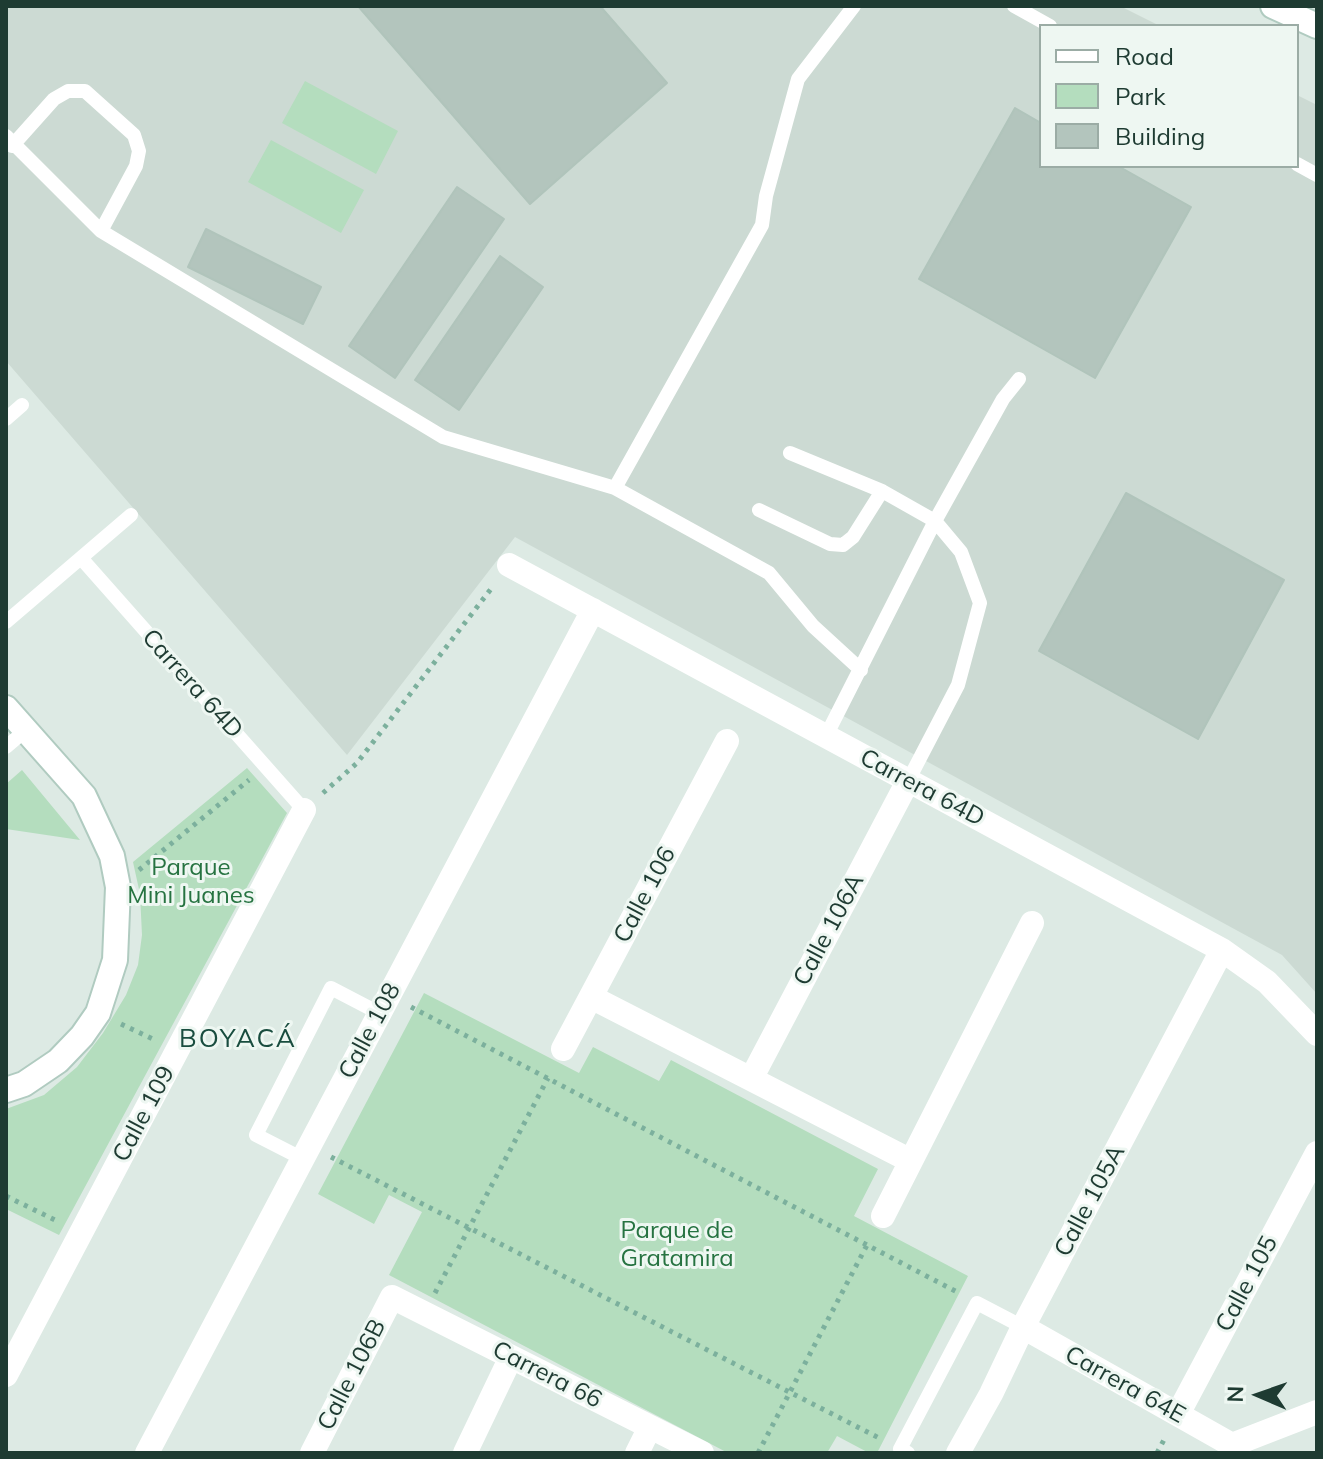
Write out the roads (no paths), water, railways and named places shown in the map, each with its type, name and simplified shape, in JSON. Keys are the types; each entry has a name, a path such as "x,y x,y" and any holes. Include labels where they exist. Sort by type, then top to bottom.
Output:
{"street":[{"path":"1273,6 1317,26"},
{"name":"Carrera 64D","path":"509,565 1222,950 1267,982 1317,1034"},
{"name":"Calle 108","path":"147,1453 593,610"},
{"path":"6,708 84,796 112,856 118,887 115,960 98,1013 82,1036 58,1061 24,1084 6,1090"},
{"name":"Calle 106","path":"563,1049 727,741"},
{"name":"Calle 106A","path":"751,1079 908,781"},
{"name":"Calle 109","path":"6,1375 304,810"},
{"path":"883,1216 1032,923"},
{"name":"Calle 105A","path":"958,1453 1222,950"},
{"path":"591,997 911,1161"},
{"name":"Calle 105","path":"1178,1414 1317,1153"},
{"name":"Carrera 66","path":"392,1297 702,1453"},
{"name":"Calle 106B","path":"312,1453 392,1297"},
{"name":"Carrera 64E","path":"1023,1327 1232,1445 1317,1412"},
{"path":"465,1453 511,1357"},
{"path":"637,1453 650,1427"}],"lane":[{"path":"615,488 762,225 766,196 798,79 854,6"},
{"path":"1014,6 1046,24"},
{"path":"101,231 136,166 139,151 134,135 85,91 68,91 54,99 9,141 101,231 443,437 615,488 769,573 813,626 861,670"},
{"path":"1299,165 1317,175"},
{"path":"826,736 935,521 1003,399 1019,379"},
{"path":"6,419 22,405"},
{"path":"790,453 882,491 935,521 961,552 980,603 958,685 908,781"},
{"path":"759,510 830,544 843,545 853,537 882,491"},
{"path":"6,622 131,515"},
{"name":"Carrera 64D","path":"81,558 304,810"},
{"path":"6,747 26,730"},
{"path":"306,1152 256,1135 331,988 384,1004"},
{"path":"904,1451 977,1303 1023,1327"}],"district":[{"name":"BOYACÁ","path":"238,1039"}],"park label":[{"name":"Parque Mini Juanes","path":"191,882"},
{"name":"Parque de Gratamira","path":"677,1245"}]}
